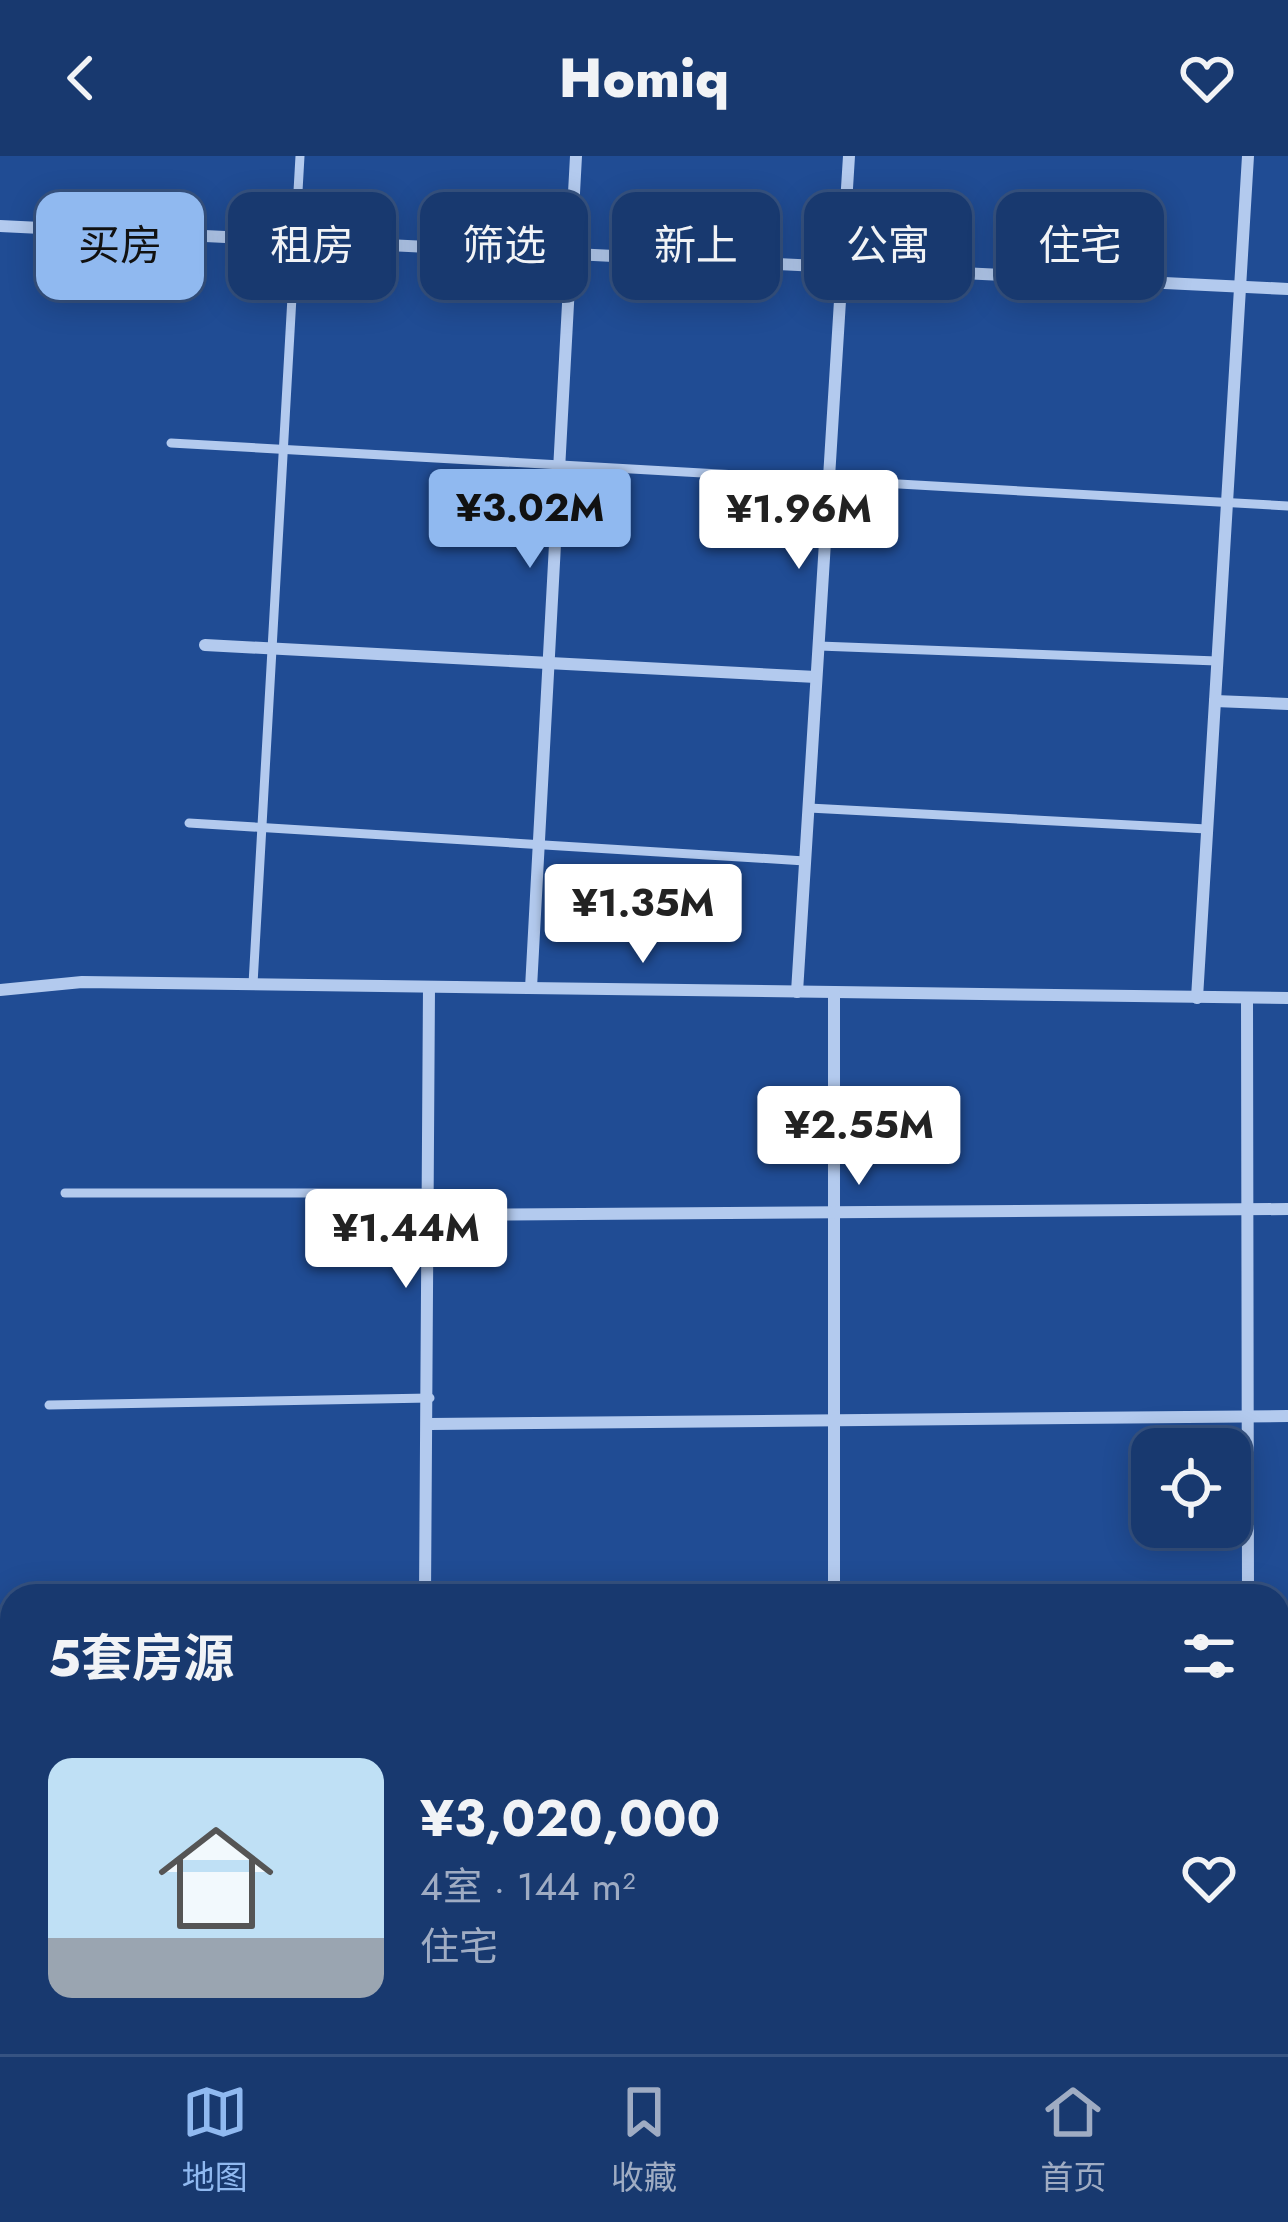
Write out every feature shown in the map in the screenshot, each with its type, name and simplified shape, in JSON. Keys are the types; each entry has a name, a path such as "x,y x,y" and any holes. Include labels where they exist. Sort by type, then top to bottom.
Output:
{"street":[{"path":"575,192 577,156"},
{"path":"847,192 849,156"},
{"path":"1197,998 1248,156"},
{"path":"0,226 228,235"},
{"path":"588,253 804,264"},
{"path":"972,273 1288,289"},
{"path":"531,988 569,300"},
{"path":"797,992 840,300"},
{"path":"205,645 816,677"},
{"path":"1215,700 1288,704"},
{"path":"0,990 82,982 1288,998"},
{"path":"425,1584 430,1424 429,987"},
{"path":"834,992 834,1584"},
{"path":"1246,998 1248,1584"},
{"path":"430,1215 1288,1209"},
{"path":"430,1424 1288,1416"}],"lane":[{"path":"298,192 300,156"},
{"path":"253,984 292,300"},
{"path":"171,443 1288,506"},
{"path":"819,646 1217,661"},
{"path":"808,808 1207,829"},
{"path":"189,823 805,861"},
{"path":"65,1193 430,1192"},
{"path":"49,1405 430,1398"}]}
